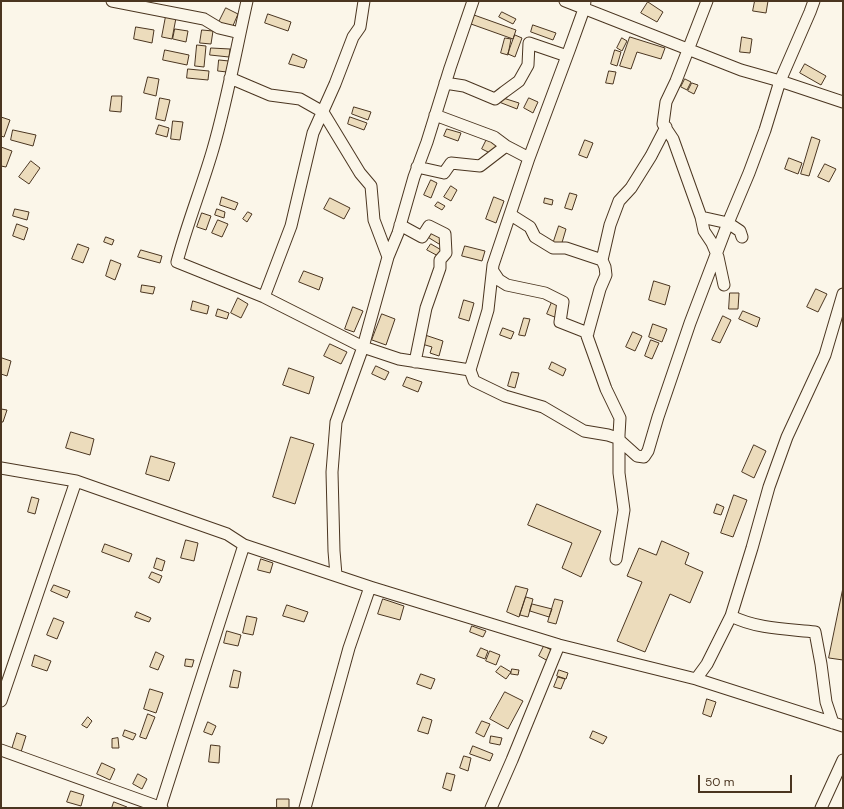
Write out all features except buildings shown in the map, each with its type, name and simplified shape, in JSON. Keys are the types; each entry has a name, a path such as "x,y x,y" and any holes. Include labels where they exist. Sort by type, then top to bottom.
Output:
{"street":[{"path":"112,1 204,19 219,28 240,33"},
{"path":"247,1 213,150 177,262 264,297 363,347 399,359 470,370"},
{"path":"264,297 291,226 313,133 335,84 353,37 360,27 364,1"},
{"path":"336,575 332,472 336,422 363,347 388,257 400,225 417,167 427,142 473,1"},
{"path":"565,1 584,5 742,70 780,80 843,102"},
{"path":"707,1 676,81 666,102 663,124 673,139 701,217 704,231 717,254 724,285"},
{"path":"584,5 567,56 529,158 493,265 488,310 470,370 474,381 505,396 542,407 584,431 617,438 637,456 644,457 648,451 690,323 762,137 780,80 814,1"},
{"path":"445,83 464,86 495,99 520,81 528,65 529,43 567,56"},
{"path":"230,78 270,95 300,99 323,112 360,173 371,186 374,220 388,257"},
{"path":"435,115 494,137 506,146 529,158"},
{"path":"616,559 624,510 620,473 620,418 606,389 587,336 600,289 606,275 602,260 610,225 619,201 631,188 651,156 666,127"},
{"path":"417,167 444,173 450,163 480,166 506,146"},
{"path":"511,214 530,227 535,238 554,248 566,248 602,260"},
{"path":"701,217 728,223 740,231 742,237"},
{"path":"400,225 422,237 429,226 445,234 446,253 440,260 440,268 426,308 415,362"},
{"path":"493,271 499,280 507,285 545,293 563,302 560,322 588,332"},
{"path":"696,679 707,664 731,616 770,487 787,437 825,355 843,294"},
{"path":"1,468 76,481 227,534 244,544 370,587 559,645 696,679 838,725"},
{"path":"1,701 76,481"},
{"path":"1,750 161,808 244,544"},
{"path":"305,808 349,648 370,587"},
{"path":"731,616 742,622 768,627 815,632 826,702 838,725"},
{"path":"491,808 559,645"},
{"path":"821,808 843,760"}]}
